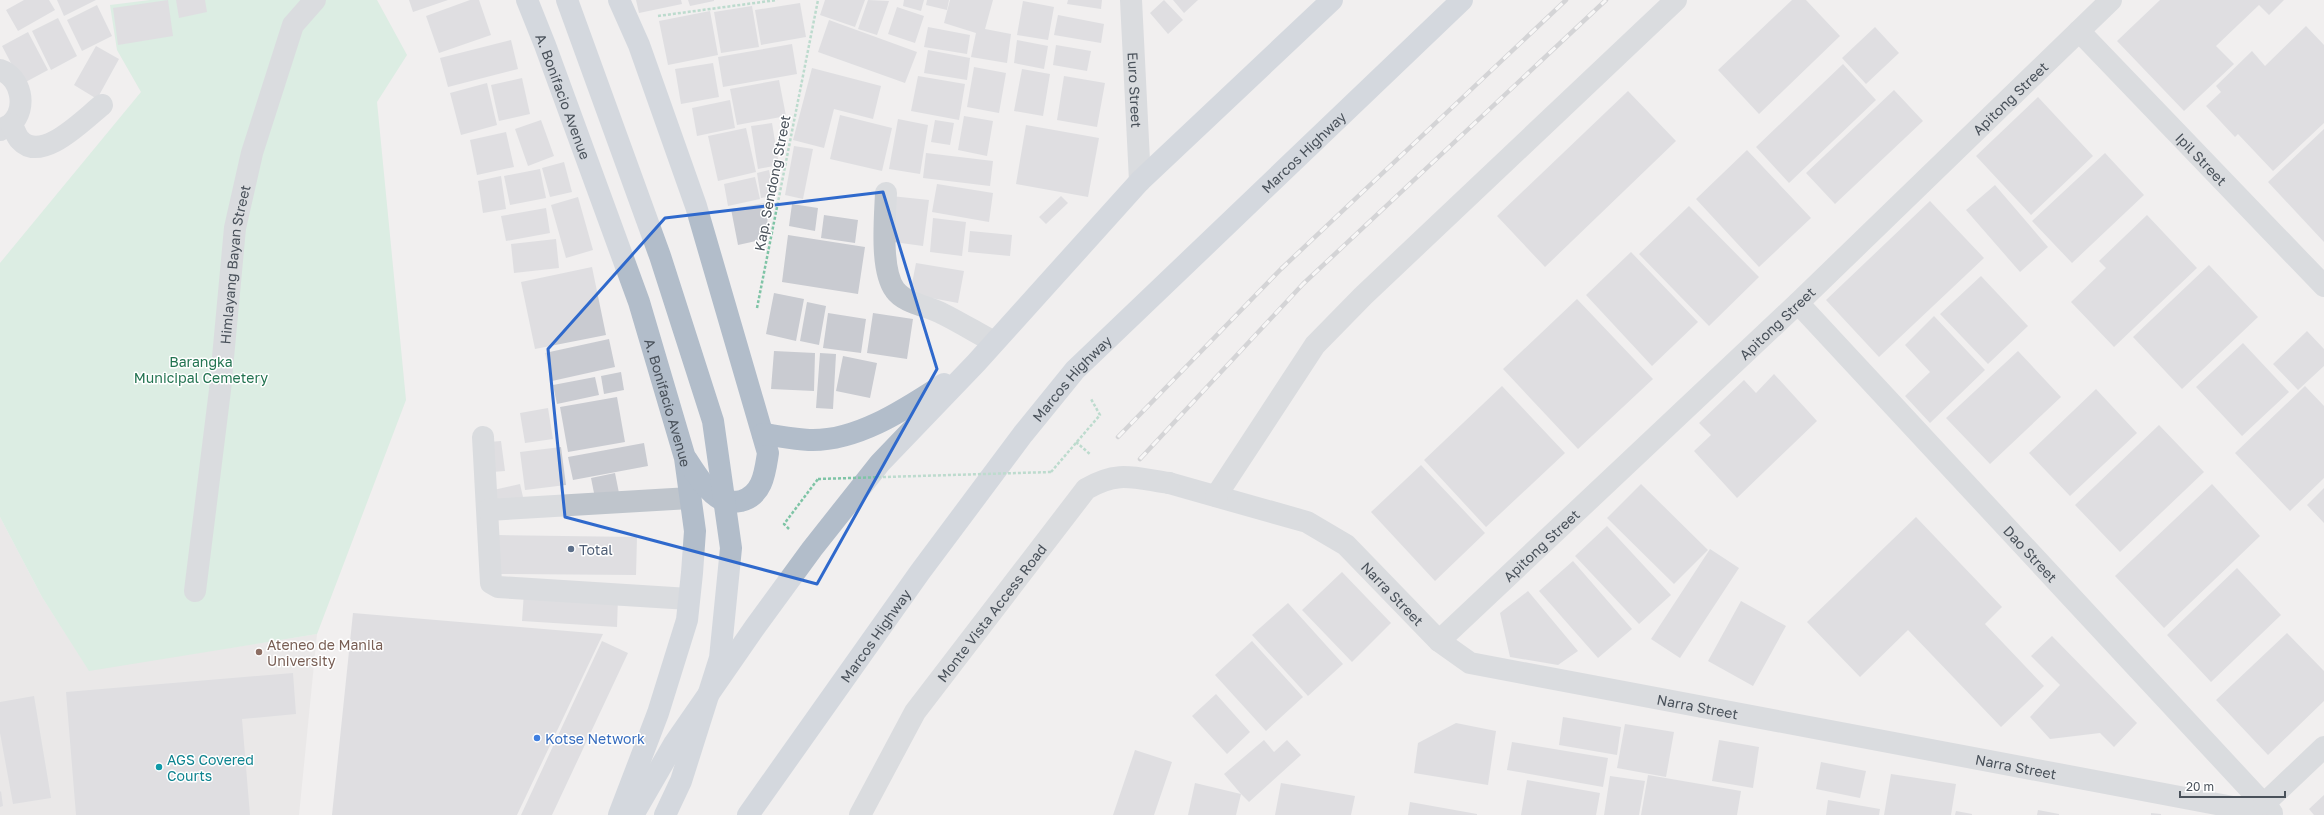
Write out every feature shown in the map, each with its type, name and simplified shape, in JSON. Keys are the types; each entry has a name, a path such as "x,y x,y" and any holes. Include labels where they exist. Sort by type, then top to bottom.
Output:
{"main road":[{"name":"A. Bonifacio Avenue","path":"526,0 545,45 639,302 685,458 694,531 687,620 658,714 619,815"},
{"path":"567,0 660,256 713,421 731,548 720,658 681,781 665,815"},
{"path":"620,0 627,20 642,52 696,206 768,453 765,475 758,490 749,499 735,502 723,500 708,489 685,458"},
{"path":"633,815 674,744 755,627 812,549 880,463 976,363 1140,181 1332,0"},
{"name":"Marcos Highway","path":"748,815 920,572 1023,434 1075,370 1462,0"},
{"path":"763,434 810,440 845,435 898,414 976,363"}],"street":[{"name":"Himlayang Bayan Street","path":"194,591 220,390 236,228 252,153 293,25 316,0"},
{"name":"Euro Street","path":"1131,0 1140,181"},
{"path":"1216,496 1315,345 1362,296 1676,0"},
{"name":"Apitong Street","path":"1439,641 1798,303 2111,0"},
{"name":"Ipil Street","path":"2080,31 2324,286"},
{"path":"0,70 5,72 16,82 21,96 19,111 6,127 20,140 35,148 51,145 102,105"},
{"path":"886,194 884,239 886,258 892,286 895,291 909,300 942,313 994,342"},
{"name":"Dao Street","path":"1798,303 2269,809"},
{"path":"483,436 488,510 490,583 498,588 689,598"},
{"name":"Monte Vista Access Road","path":"860,815 915,712 1086,489 1103,479 1126,476 1169,483"},
{"name":"Narra Street","path":"1169,483 1306,522 1346,545 1439,641 1470,663 2238,808 2269,809"},
{"path":"488,510 690,498"},
{"path":"2269,809 2324,747"}],"path":[{"path":"627,20 777,0"},
{"name":"Kap. Sendong Street","path":"756,316 818,0"},
{"path":"818,479 1051,472 1100,415"}],"highlighted area":[{"path":"883,192 937,369 817,584 565,517 548,349 665,218"}],"shaded area":[{"name":"Ateneo de Manila University","path":"0,517 42,597 89,670 317,634 299,815 0,815"}],"green space":[{"name":"Barangka Municipal Cemetery","path":"150,0 377,0 407,55 377,102 406,400 317,634 89,671 42,597 0,517 0,263 141,92 117,50 110,5"}],"building":[{"path":"24,0 49,0 55,10 18,31 6,10"},
{"path":"57,0 96,0 64,16"},
{"path":"168,0 173,36 118,45 113,8"},
{"path":"176,0 205,0 207,12 179,18"},
{"path":"409,0 448,0 413,12"},
{"path":"470,0 479,0 491,35 439,53 426,16"},
{"path":"636,0 681,0 682,4 639,13"},
{"path":"688,0 714,0 714,1 690,6"},
{"path":"825,0 865,0 855,27 820,15"},
{"path":"868,0 889,1 877,35 858,29"},
{"path":"904,0 924,0 921,11 903,6"},
{"path":"927,0 949,0 947,10 926,5"},
{"path":"950,0 993,0 985,29 1011,34 1007,63 971,57 976,33 944,23"},
{"path":"1068,0 1102,0 1101,9 1067,4"},
{"path":"1164,0 1183,20 1168,34 1150,13"},
{"path":"1173,0 1198,0 1184,13"},
{"path":"1792,0 1806,0 1840,36 1759,114 1718,70"},
{"path":"2160,0 2284,0 2269,15 2259,5 2216,46 2234,64 2184,111 2117,41"},
{"path":"1023,1 1054,7 1048,40 1017,35"},
{"path":"800,3 806,37 761,45 755,10"},
{"path":"97,5 112,36 82,51 67,20"},
{"path":"752,6 759,47 721,53 714,12"},
{"path":"897,7 924,16 915,43 888,34"},
{"path":"710,11 718,55 668,65 659,21"},
{"path":"1058,15 1104,24 1101,43 1054,35"},
{"path":"58,18 77,56 51,70 32,31"},
{"path":"829,20 917,52 905,83 818,52"},
{"path":"2306,26 2324,45 2324,123 2273,171 2238,134 2235,137 2206,106 2221,92 2216,86 2252,51 2265,66"},
{"path":"928,27 970,35 967,54 924,47"},
{"path":"1875,27 1899,53 1866,84 1842,58"},
{"path":"28,32 48,70 22,84 2,46"},
{"path":"511,40 518,69 448,87 440,58"},
{"path":"1017,40 1048,46 1044,69 1014,63"},
{"path":"792,44 797,74 723,87 718,57"},
{"path":"1056,45 1091,51 1087,71 1053,65"},
{"path":"96,46 119,59 97,99 74,85"},
{"path":"928,50 970,58 967,80 924,73"},
{"path":"713,63 719,97 681,104 675,69"},
{"path":"1843,64 1876,100 1789,183 1756,147"},
{"path":"974,67 1006,73 999,113 967,107"},
{"path":"812,68 881,86 873,119 834,109 824,148 793,140"},
{"path":"1022,69 1050,74 1043,116 1014,111"},
{"path":"918,76 965,84 959,120 911,111"},
{"path":"1064,76 1105,83 1097,127 1057,120"},
{"path":"522,78 530,114 499,121 491,85"},
{"path":"779,80 786,116 737,125 730,89"},
{"path":"487,83 497,125 461,135 450,93"},
{"path":"1894,90 1923,121 1835,204 1806,173"},
{"path":"1628,91 1676,141 1545,267 1497,216"},
{"path":"2038,97 2093,156 2031,215 1976,156"},
{"path":"730,100 735,128 697,136 692,108"},
{"path":"840,115 892,128 882,171 830,159"},
{"path":"964,116 993,121 987,156 958,150"},
{"path":"898,119 928,125 920,174 889,169"},
{"path":"541,120 554,156 528,166 515,129"},
{"path":"935,120 954,123 950,145 931,142"},
{"path":"772,123 779,165 758,169 751,126"},
{"path":"1026,125 1099,138 1088,197 1016,184"},
{"path":"746,128 756,172 718,181 708,136"},
{"path":"2324,129 2324,242 2268,182"},
{"path":"506,132 514,167 477,175 470,140"},
{"path":"794,146 813,149 803,199 785,195"},
{"path":"1747,150 1811,218 1759,267 1696,199"},
{"path":"926,153 993,161 990,186 923,178"},
{"path":"2105,153 2144,195 2072,263 2032,221"},
{"path":"564,162 572,192 550,197 542,168"},
{"path":"540,169 546,198 510,205 504,176"},
{"path":"769,170 774,196 761,198 757,173"},
{"path":"501,176 506,209 483,213 478,181"},
{"path":"755,177 760,199 728,206 724,184"},
{"path":"937,184 993,193 989,222 932,212"},
{"path":"1995,185 2048,247 2020,272 1966,210"},
{"path":"891,196 929,200 923,246 886,241"},
{"path":"1061,196 1068,203 1046,224 1039,217"},
{"path":"578,197 593,250 566,258 551,205"},
{"path":"1930,201 1984,258 1879,357 1826,300"},
{"path":"770,202 765,239 738,245 731,209"},
{"path":"792,204 818,208 815,231 789,226"},
{"path":"1689,206 1759,277 1709,326 1639,254"},
{"path":"546,208 550,233 506,241 501,216"},
{"path":"824,215 858,220 855,243 821,238"},
{"path":"2147,215 2197,268 2114,347 2071,302 2106,268 2099,261"},
{"path":"933,218 966,222 962,256 930,252"},
{"path":"970,231 1012,235 1010,256 968,252"},
{"path":"788,235 865,247 858,294 782,282"},
{"path":"556,239 559,268 514,273 511,244"},
{"path":"1631,252 1698,322 1652,366 1586,295"},
{"path":"916,263 964,271 958,303 910,294"},
{"path":"2209,265 2258,317 2182,389 2133,337"},
{"path":"592,267 606,335 535,349 521,282"},
{"path":"1981,276 2028,326 1988,364 1940,314"},
{"path":"774,293 804,299 796,341 766,334"},
{"path":"1577,299 1653,379 1578,449 1503,369"},
{"path":"807,302 826,306 819,345 800,341"},
{"path":"828,313 866,319 861,353 823,348"},
{"path":"873,313 913,319 907,359 867,353"},
{"path":"1934,316 1985,370 1930,423 1905,396 1930,372 1905,345"},
{"path":"2307,331 2324,349 2324,366 2298,390 2273,364"},
{"path":"609,339 615,367 552,381 545,353"},
{"path":"2243,343 2289,392 2242,436 2196,387"},
{"path":"774,351 815,353 814,391 771,389"},
{"path":"2018,351 2061,397 1990,464 1946,418"},
{"path":"820,353 836,354 833,409 816,408"},
{"path":"843,356 877,363 870,398 836,391"},
{"path":"621,372 624,390 604,394 601,376"},
{"path":"1774,374 1817,421 1737,498 1694,451 1711,435 1699,423 1744,380 1756,393"},
{"path":"595,377 599,395 557,404 553,385"},
{"path":"1502,386 1565,453 1486,527 1424,460"},
{"path":"2305,386 2324,406 2324,478 2290,511 2235,453"},
{"path":"2096,389 2137,433 2070,496 2029,453"},
{"path":"617,397 625,442 568,452 560,407"},
{"path":"548,408 553,439 525,443 520,413"},
{"path":"2159,425 2204,472 2120,552 2075,505"},
{"path":"501,441 505,471 492,472 489,442"},
{"path":"644,443 648,466 573,480 568,457"},
{"path":"561,447 566,485 525,490 520,452"},
{"path":"1421,465 1485,533 1435,581 1371,512"},
{"path":"615,473 619,493 595,498 591,478"},
{"path":"520,484 523,497 492,503 489,491"},
{"path":"1641,484 1708,550 1674,584 1607,518"},
{"path":"2212,484 2260,536 2164,628 2115,576"},
{"path":"2324,488 2324,523 2307,505"},
{"path":"1916,517 2002,607 1985,624 2044,686 2001,727 1908,630 1860,677 1807,622"},
{"path":"1607,526 1671,595 1639,624 1575,556"},
{"path":"498,535 637,537 636,575 498,574"},
{"path":"1710,549 1739,568 1680,658 1651,639"},
{"path":"1573,561 1632,629 1598,658 1539,591"},
{"path":"2237,568 2281,615 2211,682 2167,635"},
{"path":"1342,572 1391,623 1352,662 1302,610"},
{"path":"1528,591 1578,651 1558,665 1510,657 1500,613"},
{"path":"524,592 618,597 617,627 522,621"},
{"path":"1741,601 1786,626 1753,686 1708,661"},
{"path":"1288,603 1343,664 1308,696 1252,635"},
{"path":"353,613 603,634 517,815 332,815"},
{"path":"2287,633 2324,671 2324,701 2268,755 2216,700"},
{"path":"2052,636 2137,723 2114,747 2100,733 2050,739 2030,717 2060,685 2031,656"},
{"path":"602,641 628,653 552,815 521,815"},
{"path":"1252,641 1303,697 1266,731 1215,675"},
{"name":"AGS Covered Courts","path":"293,673 296,714 242,719 250,815 76,815 66,692"},
{"path":"1216,694 1250,732 1227,754 1192,716"},
{"path":"34,696 51,798 13,804 0,733 0,702"},
{"path":"1563,717 1621,727 1617,755 1559,745"},
{"path":"1456,723 1496,731 1488,785 1414,773 1418,743"},
{"path":"1625,724 1674,732 1666,777 1617,768"},
{"path":"1264,740 1274,752 1287,740 1301,755 1249,802 1224,774"},
{"path":"1719,740 1759,747 1753,788 1712,781"},
{"path":"1512,742 1608,758 1603,787 1507,770"},
{"path":"1135,750 1172,762 1154,815 1113,815"},
{"path":"1821,762 1866,771 1860,798 1816,789"},
{"path":"1891,774 1956,784 1951,815 1884,815"},
{"path":"1648,775 1741,791 1737,815 1641,815"},
{"path":"1610,776 1645,781 1639,815 1604,815"},
{"path":"1527,780 1600,793 1596,815 1521,815"},
{"path":"1195,783 1241,794 1236,815 1188,815"},
{"path":"1281,783 1355,796 1351,815 1275,815"},
{"path":"1,791 3,806 0,807 0,792"},
{"path":"2324,795 2324,815 2314,815 2309,809"},
{"path":"1828,800 1880,809 1879,815 1826,815"},
{"path":"1410,802 1477,814 1477,815 1408,815"},
{"path":"2038,810 2059,814 2059,815 2037,815"},
{"path":"1956,811 1972,814 1972,815 1955,815"},
{"path":"2151,813 2161,814 2161,815 2151,815"}],"railway":[{"path":"1118,437 1281,269 1566,0"},
{"path":"1140,459 1303,284 1606,0"}],"place":[{"name":"Total","path":"571,549"},
{"name":"Ateneo de Manila University","path":"259,652"},
{"name":"Kotse Network","path":"537,738"},
{"name":"AGS Covered Courts","path":"159,767"}]}
